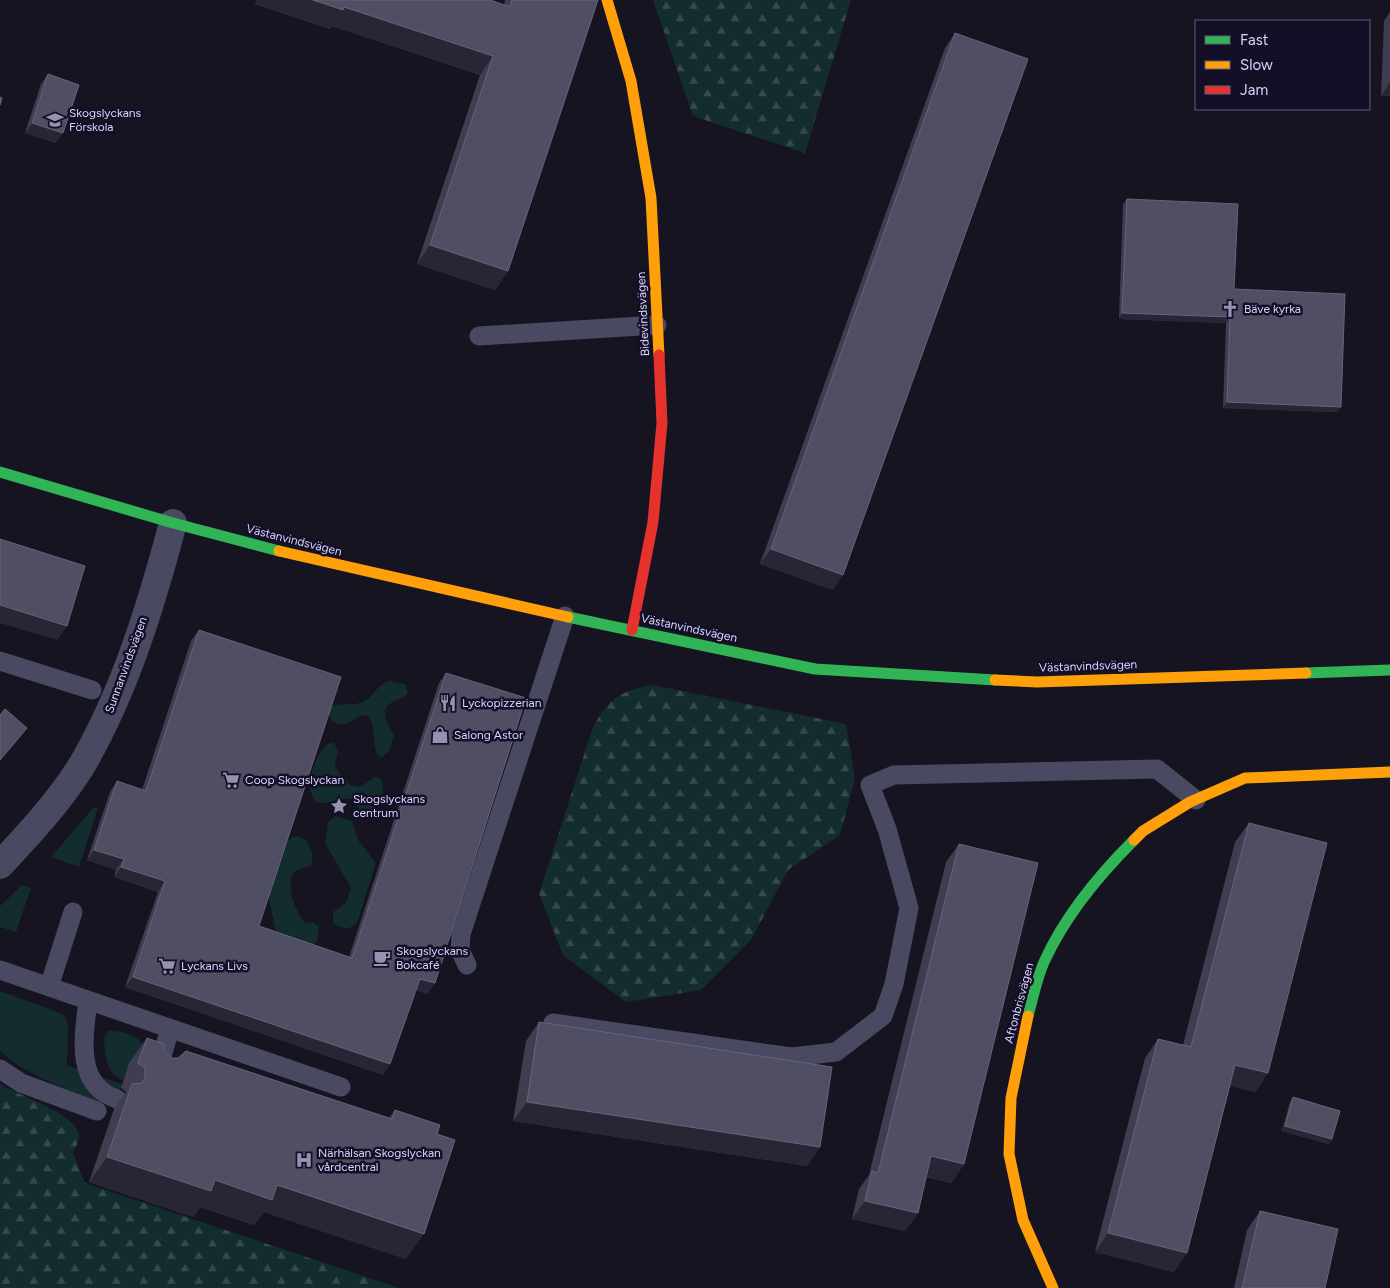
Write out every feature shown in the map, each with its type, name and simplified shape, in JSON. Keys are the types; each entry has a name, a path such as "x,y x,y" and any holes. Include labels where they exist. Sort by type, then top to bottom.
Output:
{"street":[{"name":"Bidevindsvägen","path":"607,0 631,81 651,198 662,423 653,522 644,580 632,630"},
{"name":"Västanvindsvägen","path":"0,472 173,523 335,565 815,669 1037,682 1390,670"},
{"name":"Sunnanvindsvägen","path":"0,865 51,808 81,766 104,723 124,676 162,563 173,523"},
{"name":"Aftonbrisvägen","path":"1053,1288 1023,1220 1008,1154 1012,1098 1027,1019 1044,961 1074,908 1109,865 1143,831 1196,800 1245,778 1390,772"}],"lane":[{"path":"479,336 657,324"},
{"path":"467,965 460,950 461,934 565,616"},
{"path":"0,660 92,690"},
{"path":"553,1023 792,1058 836,1052 883,1016 894,984 909,908 887,829 870,785 894,775 1156,769 1196,800"},
{"path":"49,987 73,912"},
{"path":"0,970 341,1087"},
{"path":"88,1001 83,1047 86,1067 96,1086 108,1096 117,1099"},
{"path":"157,1072 170,1029"},
{"path":"0,1069 20,1083 97,1111"}],"green space":[{"path":"653,0 851,0 805,153 693,116"},
{"path":"389,681 405,684 408,693 386,707 386,720 394,736 389,751 382,757 377,754 372,725 368,716 363,715 340,725 332,721 329,713 332,706 356,704 364,701 381,685"},
{"path":"652,685 846,724 855,779 840,835 788,870 751,940 701,990 626,1002 563,955 539,894 593,727 604,710 616,698 632,690"},
{"path":"330,743 334,743 338,751 335,765 337,770 350,785 360,787 375,777 380,778 383,792 376,805 368,812 361,812 354,800 343,799 324,803 315,801 310,790 312,771 318,757"},
{"path":"94,807 98,808 79,867 51,857"},
{"path":"336,816 352,821 358,840 376,863 357,923 348,929 333,923 333,912 346,903 351,888 325,843 328,822"},
{"path":"298,836 307,841 313,856 311,865 296,871 292,876 291,882 292,897 302,919 306,923 313,922 319,927 317,941 309,947 276,932 268,895 285,844 292,837"},
{"path":"22,885 31,888 16,932 0,927 0,906"},
{"path":"0,991 65,1016 68,1026 67,1065 122,1084 114,1107 70,1091 38,1076 23,1068 0,1050"},
{"path":"108,1031 118,1031 134,1036 143,1046 129,1064 123,1080 117,1077 109,1068 107,1062 104,1037"},
{"path":"0,1084 46,1106 76,1127 79,1137 73,1153 85,1183 399,1288 0,1288"}],"building":[{"path":"313,0 490,0 510,7 512,0 598,0 508,271 430,245 493,56 344,7 343,10"},
{"path":"955,33 1028,59 843,575 771,549"},
{"path":"48,74 79,85 63,133 32,123"},
{"name":"Bäve kyrka","path":"1127,199 1238,204 1234,289 1345,294 1341,407 1227,402 1230,317 1122,313"},
{"path":"0,539 85,566 67,626 0,605"},
{"path":"199,630 341,677 259,926 352,958 446,673 526,698 435,983 420,979 390,1064 133,977 165,881 121,867 124,859 94,850 117,781 146,791"},
{"path":"5,709 27,728 0,760 0,715"},
{"path":"1249,823 1327,843 1268,1073 1235,1065 1187,1253 1108,1233 1158,1039 1191,1047"},
{"path":"959,844 1038,863 964,1164 931,1156 918,1213 865,1201 872,1171 878,1173"},
{"path":"539,1022 832,1067 820,1147 527,1102"},
{"path":"147,1038 164,1044 164,1050 171,1058 178,1058 186,1051 392,1119 395,1110 440,1125 437,1134 455,1140 424,1234 277,1185 272,1200 215,1180 211,1191 107,1157 132,1084 141,1083 145,1078 145,1068 138,1063"},
{"path":"1293,1097 1340,1111 1332,1139 1285,1126"},
{"path":"1260,1211 1338,1229 1325,1288 1242,1288"}],"traffic: fast":[{"path":"0,472 173,523 279,551"},
{"path":"568,617 815,669 995,680"},
{"path":"1306,673 1390,670"},
{"path":"1028,1016 1037,980 1053,943 1084,896 1134,840"}],"traffic: slow":[{"path":"607,0 631,81 651,198 659,355"},
{"path":"279,551 568,617"},
{"path":"995,680 1037,682 1306,673"},
{"path":"1134,840 1143,831 1190,802 1245,778 1390,772"},
{"path":"1028,1016 1011,1098 1009,1154 1023,1220 1053,1288"}],"traffic: jam":[{"path":"632,630 653,522 662,423 659,355"}],"place":[{"name":"Skogslyckans Förskola","path":"55,120"},
{"name":"Bäve kyrka","path":"1230,309"},
{"name":"Lyckopizzerian","path":"448,703"},
{"name":"Salong Astor","path":"440,735"},
{"name":"Coop Skogslyckan","path":"231,780"},
{"name":"Skogslyckans centrum","path":"339,806"},
{"name":"Skogslyckans Bokcafé","path":"382,958"},
{"name":"Lyckans Livs","path":"167,966"},
{"name":"Närhälsan Skogslyckan vårdcentral","path":"304,1160"}]}
